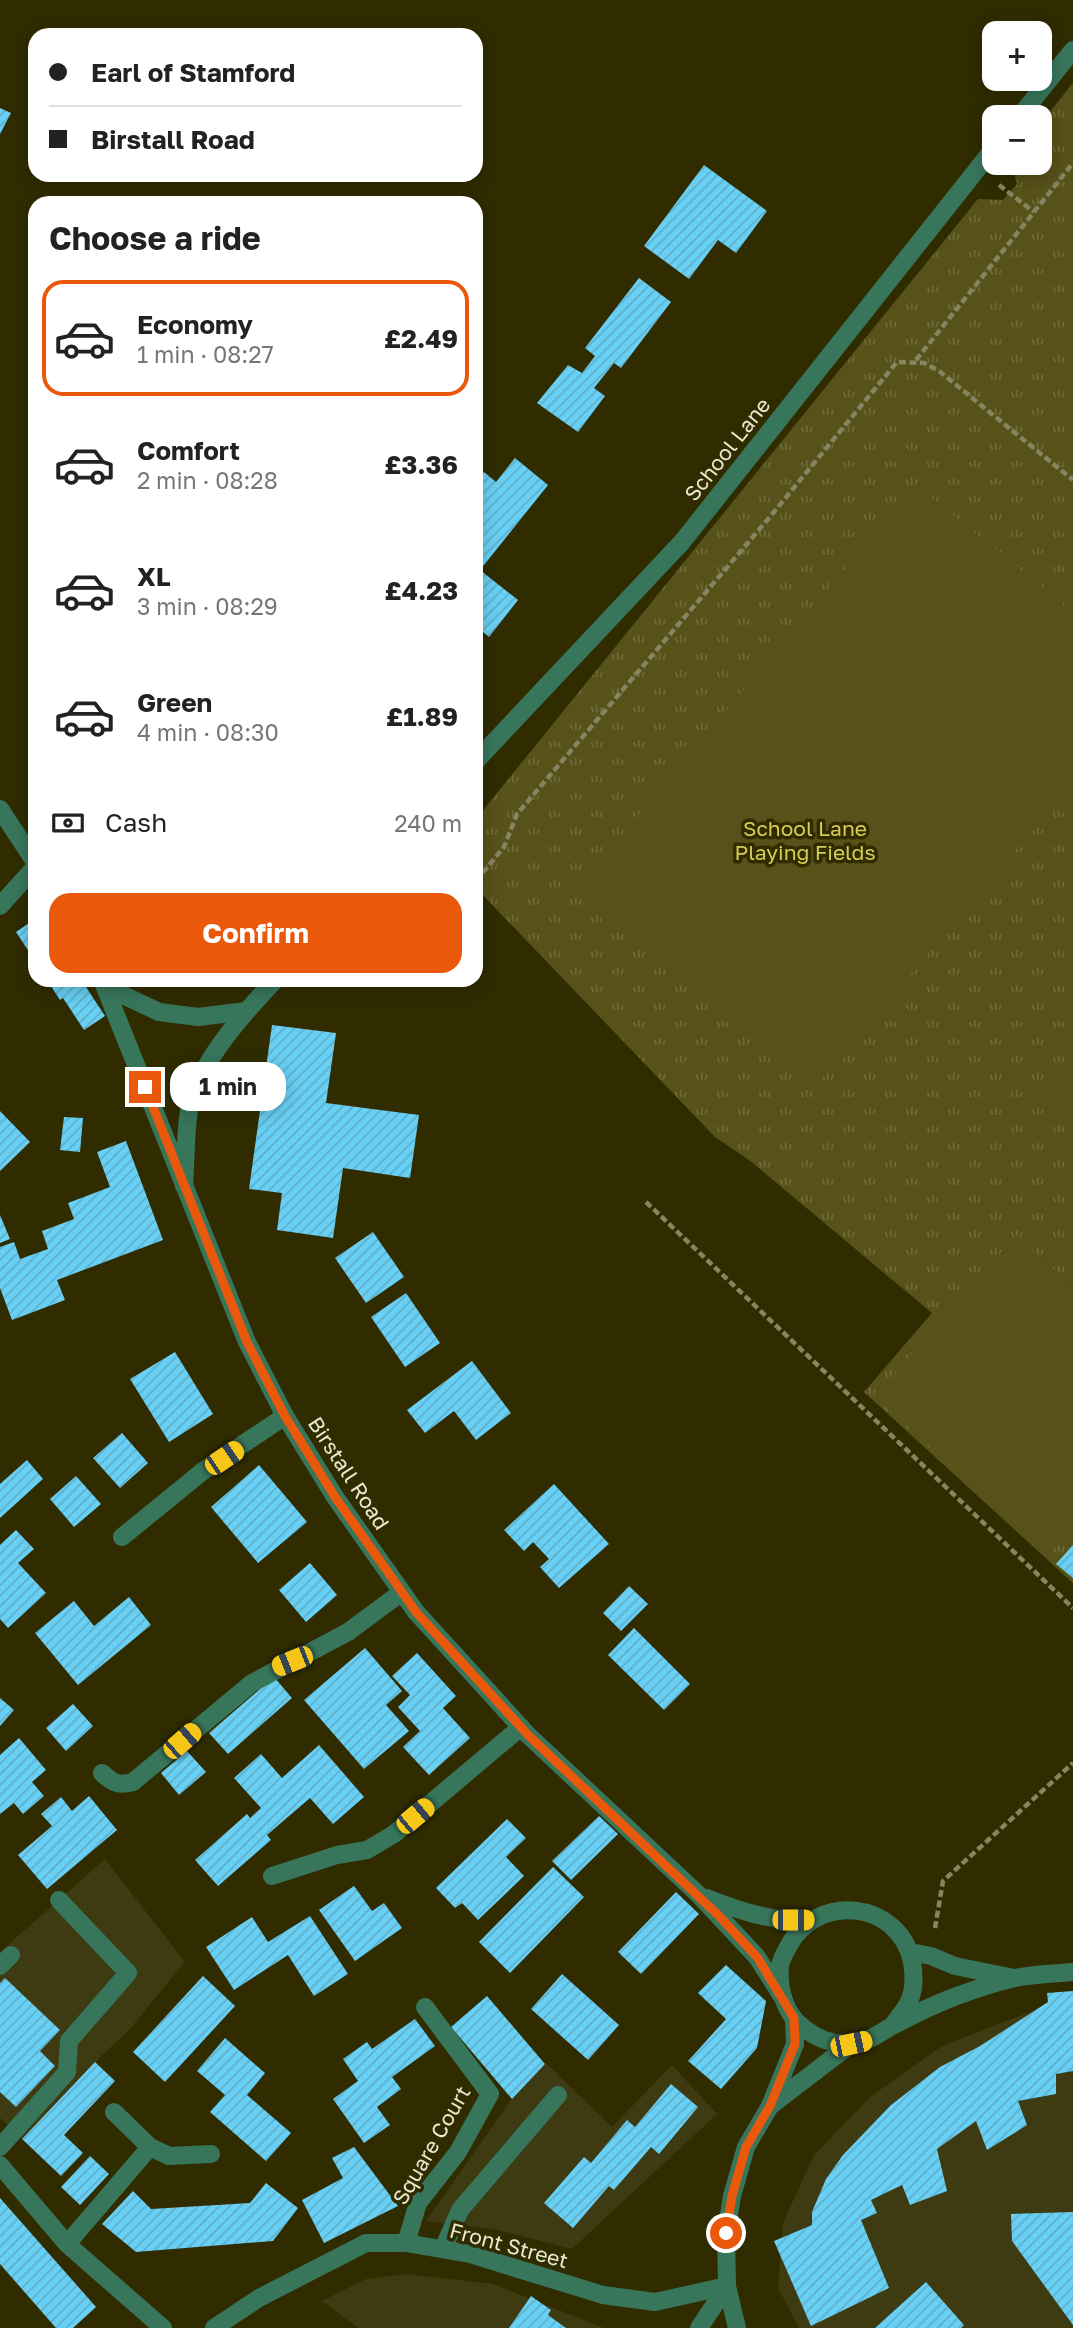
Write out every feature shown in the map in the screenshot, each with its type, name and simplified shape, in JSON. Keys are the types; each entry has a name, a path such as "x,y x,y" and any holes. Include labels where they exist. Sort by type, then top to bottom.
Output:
{"street":[{"path":"1029,105 1073,50"},
{"name":"School Lane","path":"483,754 682,542 982,164"},
{"path":"0,808 28,853"},
{"path":"0,906 28,872"},
{"name":"Birstall Road","path":"105,987 247,1342 285,1416 335,1497 416,1612 521,1727 700,1896 757,1957 783,1998"},
{"path":"110,987 159,1012 198,1017 246,1011"},
{"path":"184,1186 190,1105 203,1075 246,1011 268,987"},
{"path":"122,1537 203,1471 285,1416"},
{"path":"102,1773 114,1783 122,1785 133,1782 252,1683 348,1632 402,1592"},
{"path":"272,1876 337,1856 367,1850 394,1834 521,1727"},
{"name":"Birstall Road","path":"700,1896 746,1914 777,1920 809,1920"},
{"path":"0,2147 67,2072 69,2041 128,1973 59,1900"},
{"path":"893,2025 910,1999 914,1976 910,1952 898,1932 880,1917 857,1910 830,1911 809,1920 795,1933 781,1961 779,1975 783,1998 794,2018 811,2034 827,2041 851,2044 874,2039 893,2025 948,1999 1016,1978 1073,1972"},
{"path":"910,1952 931,1956 955,1966 1016,1978"},
{"name":"Square Court","path":"406,2243 418,2203 458,2152 490,2094 425,2007"},
{"path":"737,2328 727,2286 726,2233 732,2196 746,2147 770,2106 795,2044 794,2018"},
{"path":"770,2106 851,2044"},
{"path":"443,2249 460,2210 558,2095"},
{"path":"114,2112 150,2147 169,2156 211,2154"},
{"path":"67,2244 150,2147"},
{"path":"0,2165 67,2244 163,2328"},
{"name":"Front Street","path":"214,2328 258,2298 366,2243 406,2243 470,2254 603,2295 655,2302 727,2286"},
{"path":"699,2328 727,2286"}],"path":[{"path":"916,360 1073,163"},
{"path":"978,169 1034,212"},
{"path":"483,873 504,848 517,814 769,518 897,362 923,363 939,371 1073,480"},
{"path":"646,1202 1073,1608"},
{"path":"931,1956 943,1881 1073,1763"}],"shaded area":[{"path":"105,1859 185,1962 129,2030 22,2139 0,2118 0,1952"},
{"path":"1060,2000 1073,2000 1073,2328 799,2328 778,2288 783,2223 814,2155 870,2097 942,2046"},
{"path":"546,2063 612,2127 672,2065 717,2114 572,2249 493,2229 426,2221 511,2100"},
{"path":"407,2274 493,2284 604,2328 358,2328 322,2301 366,2279"}],"green space":[{"name":"School Lane Playing Fields","path":"1073,83 1073,1583 864,1392 932,1313 749,1160 715,1137 483,895 483,810 978,199 1003,200 1017,184 1014,175 1052,175 1052,109"},
{"path":"916,485 1073,612 1073,783 818,1082 580,884"},
{"path":"1073,1055 1073,1119 1042,1092"},
{"path":"1016,1235 1073,1287 1073,1525 1049,1553 875,1397"}],"building":[{"path":"0,108 11,113 0,134"},
{"path":"704,165 767,211 736,253 718,240 689,279 644,246"},
{"path":"639,278 671,302 621,368 614,363 594,388 605,396 578,432 537,403 568,365 582,373 595,356 585,348"},
{"path":"515,458 548,485 483,566 483,473 496,482"},
{"path":"483,572 518,600 489,637 483,632"},
{"path":"28,924 28,950 16,932"},
{"path":"52,987 86,987 105,1016 84,1030 63,998 60,1000"},
{"path":"272,1025 336,1033 326,1103 419,1115 410,1178 343,1168 333,1238 277,1230 282,1193 249,1189"},
{"path":"0,1111 30,1142 0,1171"},
{"path":"64,1117 83,1118 80,1152 60,1150"},
{"path":"126,1141 163,1240 57,1280 65,1300 12,1320 0,1288 0,1247 14,1242 20,1259 48,1249 42,1231 74,1219 68,1203 110,1187 97,1152"},
{"path":"0,1215 10,1239 0,1243"},
{"path":"373,1232 404,1277 366,1303 335,1258"},
{"path":"406,1293 440,1343 405,1367 371,1317"},
{"path":"175,1352 213,1414 169,1442 130,1379"},
{"path":"472,1361 511,1413 476,1440 454,1411 425,1433 407,1410"},
{"path":"122,1433 148,1463 120,1488 93,1458"},
{"path":"27,1460 43,1479 0,1518 0,1484"},
{"path":"259,1465 307,1522 258,1563 211,1507"},
{"path":"76,1476 101,1504 74,1527 50,1499"},
{"path":"554,1484 609,1544 559,1588 540,1567 549,1559 533,1542 524,1551 504,1530"},
{"path":"16,1530 34,1549 18,1563 46,1593 8,1628 0,1619 0,1545"},
{"path":"1073,1545 1073,1578 1056,1564"},
{"path":"310,1563 337,1595 306,1622 279,1590"},
{"path":"629,1586 648,1604 621,1631 603,1613"},
{"path":"129,1597 151,1625 78,1685 35,1633 74,1601 94,1626"},
{"path":"634,1628 690,1684 664,1710 608,1655"},
{"path":"365,1648 402,1691 386,1705 409,1731 364,1769 304,1700"},
{"path":"417,1653 456,1696 443,1708 470,1738 429,1775 403,1747 420,1731 398,1707 410,1695 392,1676"},
{"path":"274,1677 292,1698 228,1754 209,1733"},
{"path":"0,1698 14,1710 0,1726"},
{"path":"73,1704 93,1726 66,1751 46,1728"},
{"path":"19,1738 46,1770 32,1782 44,1796 23,1814 14,1803 0,1814 0,1755"},
{"path":"319,1745 364,1797 333,1824 310,1798 267,1835 271,1840 218,1886 195,1860 247,1814 250,1818 261,1808 234,1778 261,1754 282,1778"},
{"path":"187,1751 206,1772 179,1795 161,1773"},
{"path":"89,1796 117,1830 47,1889 18,1855 52,1826 41,1814 61,1797 72,1811"},
{"path":"599,1816 618,1834 571,1880 552,1861"},
{"path":"507,1819 526,1838 506,1857 524,1876 478,1920 462,1903 455,1908 436,1888"},
{"path":"553,1867 584,1897 510,1973 479,1942"},
{"path":"354,1886 372,1911 384,1903 402,1928 355,1961 319,1910"},
{"path":"676,1892 699,1914 641,1974 618,1952"},
{"path":"310,1916 348,1974 314,1996 288,1955 234,1990 206,1947 252,1917 268,1942"},
{"path":"726,1965 766,2001 757,2048 721,2089 688,2061 726,2019 698,1993"},
{"path":"562,1974 619,2025 588,2060 531,2009"},
{"path":"203,1976 235,2006 165,2082 133,2052"},
{"path":"5,1978 60,2030 40,2051 55,2066 16,2107 0,2092 0,1983"},
{"path":"1073,1991 1073,2071 1056,2074 1056,2094 1018,2101 1027,2125 987,2150 976,2121 937,2149 947,2191 910,2205 902,2185 871,2200 877,2213 861,2220 889,2288 811,2326 774,2241 812,2225 812,2212 826,2179 843,2155 891,2105 940,2067 980,2046 1048,2002 1047,1993"},
{"path":"487,1996 545,2064 512,2099 451,2027"},
{"path":"415,2019 435,2046 392,2077 401,2089 377,2107 390,2125 364,2143 333,2099 358,2081 343,2059 367,2042 372,2049"},
{"path":"225,2038 265,2073 247,2095 291,2133 266,2161 210,2112 225,2095 197,2071"},
{"path":"95,2062 115,2081 64,2135 83,2153 61,2176 22,2139"},
{"path":"671,2084 698,2107 659,2154 651,2147 614,2190 609,2186 573,2228 544,2203 584,2157 591,2163 627,2120 635,2127"},
{"path":"354,2147 398,2206 324,2243 302,2200 343,2178 332,2158"},
{"path":"90,2156 109,2174 80,2205 61,2187"},
{"path":"266,2183 298,2208 273,2241 136,2252 102,2224 133,2191 151,2209 250,2203"},
{"path":"0,2198 96,2307 73,2328 56,2328 0,2264"},
{"path":"1073,2212 1073,2325 1012,2241 1011,2214"},
{"path":"926,2282 964,2325 961,2328 875,2328"},
{"path":"531,2296 551,2310 548,2315 566,2328 509,2328"}],"route":[{"path":"145,1087 247,1342 285,1416 335,1497 416,1612 528,1735 719,1916 757,1957 794,2018 795,2044 770,2106 746,2147 732,2196 726,2233"}]}
